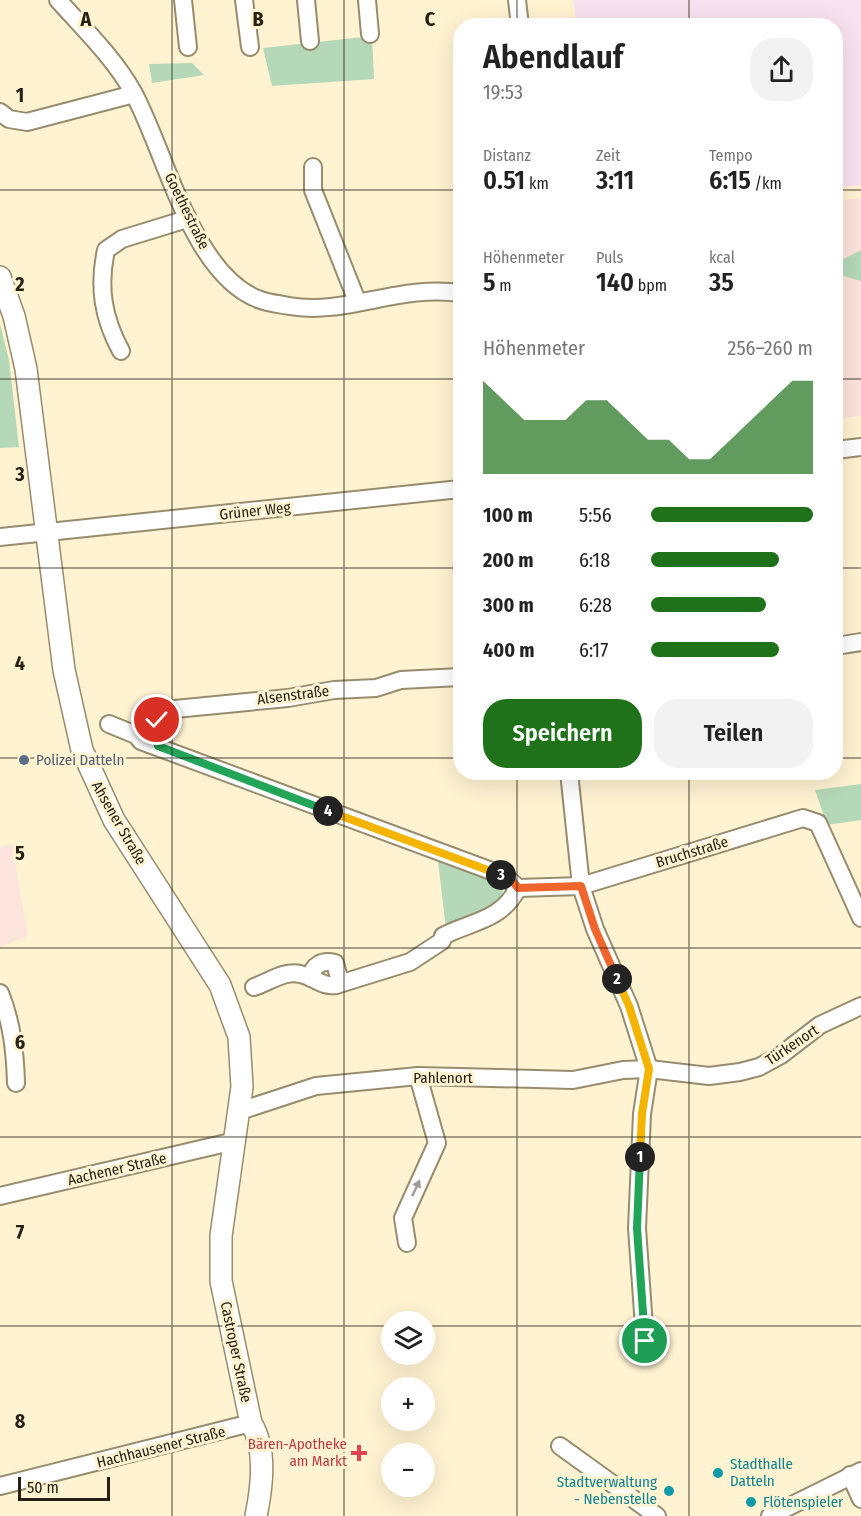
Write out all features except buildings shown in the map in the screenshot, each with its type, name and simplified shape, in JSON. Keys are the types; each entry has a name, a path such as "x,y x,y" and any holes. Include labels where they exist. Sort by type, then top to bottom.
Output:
{"main road":[{"name":"Ahsener Straße","path":"0,277 14,316 26,369 64,670 82,750 114,820 227,999 242,1058 240,1111 221,1236 221,1281"},
{"name":"Castroper Straße","path":"221,1281 251,1423 259,1436 261,1446 260,1492 256,1516"},
{"name":"Castroper Straße","path":"245,1516 248,1499 248,1437 251,1423"}],"street":[{"name":"Goethestraße","path":"58,0 122,75 134,94 188,219 212,261 242,290 258,299 291,306 324,308 402,292 438,289 453,291"},
{"path":"183,0 188,47"},
{"path":"244,0 250,47"},
{"path":"306,0 310,41"},
{"path":"367,0 370,34"},
{"path":"517,0 519,18"},
{"path":"0,112 9,119 27,122 134,94"},
{"path":"312,167 313,190 357,301"},
{"path":"121,351 108,327 100,275 106,250 122,239 188,219"},
{"path":"843,449 861,447"},
{"name":"Grüner Weg","path":"0,537 453,490"},
{"path":"843,645 861,642"},
{"name":"Alsenstraße","path":"158,746 154,732 157,720 161,714 175,709 288,698 305,693 376,688 401,680 453,677"},
{"path":"109,724 136,735 141,741 505,876 518,888 508,905 455,933 443,936 442,941 410,962 336,985 326,986 299,973 282,974 273,981 254,987"},
{"path":"570,780 581,886 595,929 629,1006 649,1069 642,1114 637,1228 645,1341"},
{"name":"Bruchstraße","path":"518,888 581,886 803,818 818,824 861,918"},
{"path":"311,978 312,971 317,965 327,961 335,963 339,978 336,985"},
{"path":"0,993 5,1017 15,1042 16,1083"},
{"name":"Türkenort","path":"649,1069 709,1076 759,1067 781,1055 820,1025 861,1006"},
{"name":"Pahlenort","path":"240,1111 316,1086 418,1076 573,1080 623,1070 649,1069"},
{"path":"407,1243 403,1218 438,1143 418,1076"},
{"name":"Aachener Straße","path":"0,1196 235,1141"},
{"name":"Hachhausener Straße","path":"0,1486 251,1423"},
{"path":"560,1446 657,1516"},
{"path":"770,1516 855,1473 861,1499"}],"shaded area":[{"path":"573,0 861,0 861,185 843,186 843,18 576,18"},
{"path":"861,198 861,416 843,418 843,200"},
{"path":"12,845 28,936 0,947 0,847"}],"green space":[{"path":"372,36 374,79 272,86 263,48"},
{"path":"192,63 204,75 152,83 149,64"},
{"path":"861,250 861,281 843,276 843,259"},
{"path":"0,324 9,360 19,447 0,448"},
{"path":"861,784 861,820 827,825 815,790"},
{"path":"438,861 492,877 503,883 503,892 499,900 484,913 446,929"}],"place":[{"name":"Polizei Datteln","path":"24,760"},
{"name":"Bären-Apotheke am Markt","path":"359,1453"},
{"name":"Stadthalle Datteln","path":"718,1473"},
{"name":"Stadtverwaltung - Nebenstelle","path":"669,1491"},
{"name":"Flötenspieler","path":"751,1502"}],"route":[{"path":"157,720 154,732 158,746 439,854 505,876 512,880 518,888 581,886 595,929 629,1006 649,1069 642,1114 637,1228 645,1341"}]}
